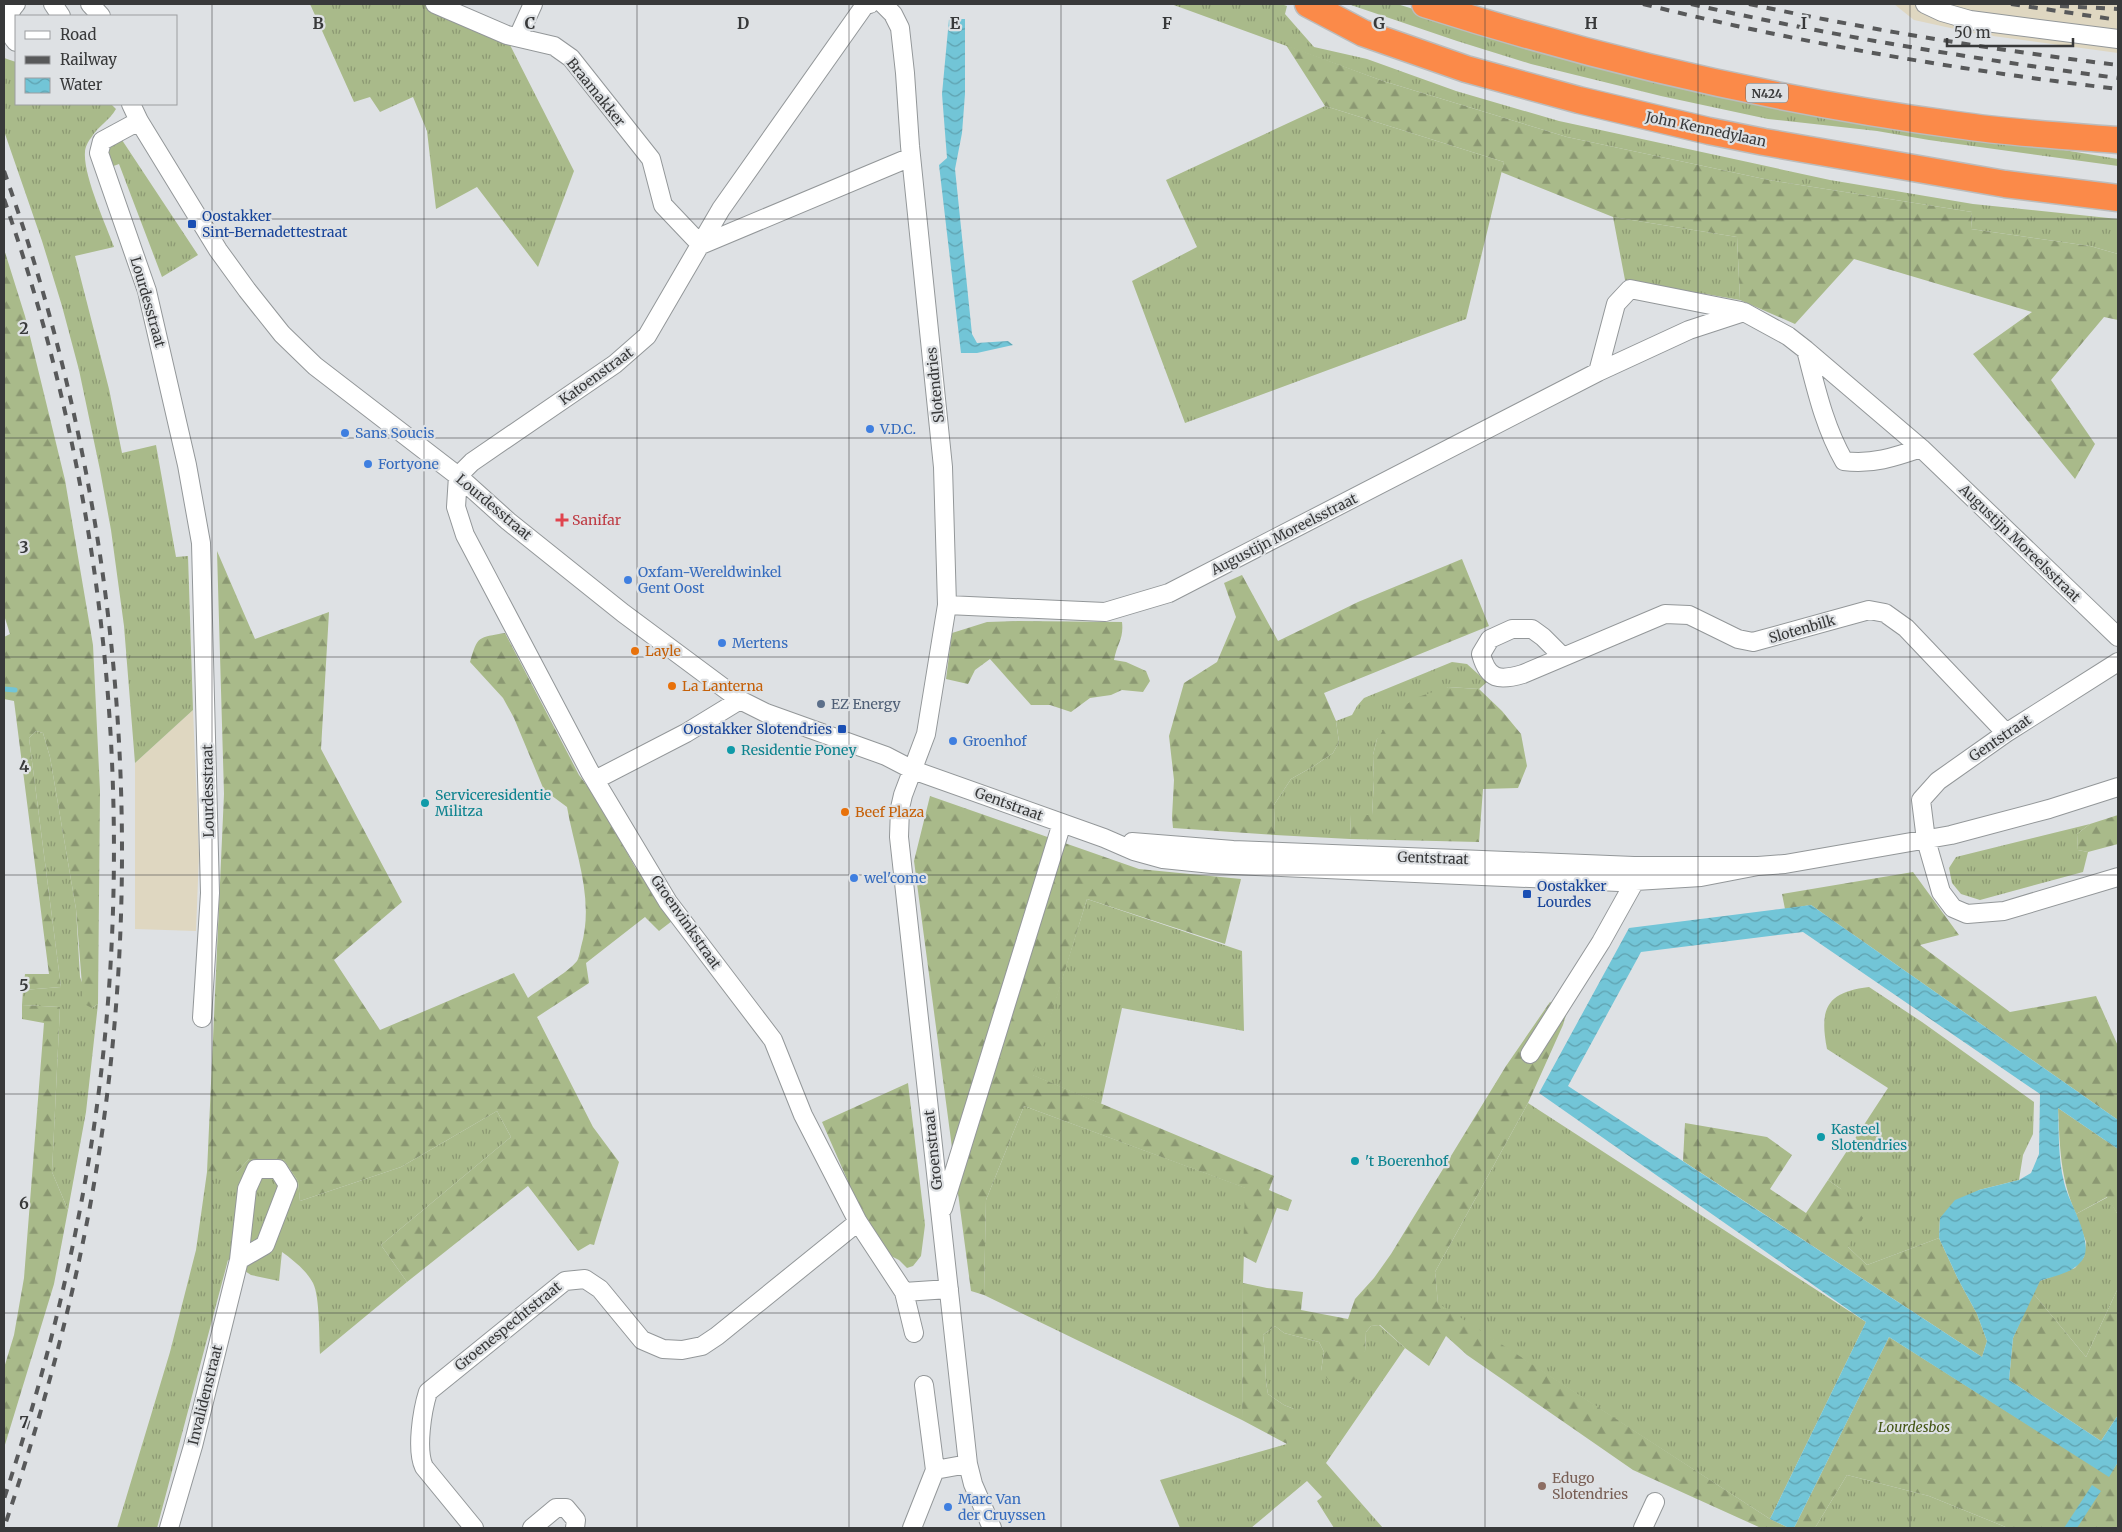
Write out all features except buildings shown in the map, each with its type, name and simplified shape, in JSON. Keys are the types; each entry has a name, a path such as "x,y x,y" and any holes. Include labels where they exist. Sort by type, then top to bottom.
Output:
{"highway":[{"name":"John Kennedylaan","path":"1308,4 1363,33 1466,69 1579,100 1764,142 2005,184 2118,198"},
{"name":"N424","path":"1424,4 1474,20 1590,51 1778,96 1959,126 2118,140"}],"street":[{"path":"15,41 6,26 16,4"},
{"path":"53,4 60,15"},
{"path":"90,4 99,15"},
{"name":"Braamakker","path":"435,4 507,35 554,46 571,58 651,159 662,205 701,245"},
{"path":"518,37 533,4"},
{"name":"Katoenstraat","path":"458,476 472,462 615,364 647,336 721,208 865,5 870,4"},
{"name":"Slotendries","path":"883,4 893,14 900,28 943,467 947,605 926,734 913,770"},
{"path":"1925,4 1942,12 1970,20 2118,39"},
{"name":"Lourdesstraat","path":"131,105 139,121 218,250 282,334 315,366 458,476 508,521 616,606 740,700 766,713 886,756 913,770"},
{"name":"Lourdesstraat","path":"139,121 102,141 99,154 147,291 187,465 202,543 210,893 202,1018"},
{"path":"701,245 912,158"},
{"name":"Augustijn Moreelsstraat","path":"1598,372 1616,304 1630,289 1744,312 1788,336 1922,448 2118,638"},
{"name":"Augustijn Moreelsstraat","path":"947,605 1105,612 1169,593 1598,372 1689,330 1744,312"},
{"path":"1806,350 1824,419 1833,443 1844,461 1859,464 1885,460 1922,448"},
{"name":"Groenvinkstraat","path":"458,476 456,507 465,535 595,780 668,902 773,1040 803,1115 858,1222 904,1292"},
{"name":"Slotenbilk","path":"1563,657 1665,614 1689,615 1738,639 1753,642 1869,610 1885,613 1906,628 2006,733"},
{"name":"Gentstraat","path":"1926,840 1921,800 1938,781 2006,733 2118,662"},
{"path":"595,780 686,733 740,700"},
{"name":"Gentstraat","path":"913,770 1104,838 1170,846 1233,857 1634,874 1786,864 1926,840 2049,809 2118,787"},
{"name":"Groenstraat","path":"913,770 900,808 899,837 968,1464 973,1484 992,1528"},
{"path":"940,1216 1062,823"},
{"path":"1926,840 1941,892 1953,908 1967,914 2004,911 2118,877"},
{"path":"1530,1054 1601,942 1634,874"},
{"name":"Invalidenstraat","path":"169,1528 193,1446 239,1260 247,1189 256,1169 278,1168 288,1186 265,1245 239,1260"},
{"name":"Groenespechtstraat","path":"474,1528 424,1467 420,1459 425,1402 428,1392 566,1281 585,1279 600,1289 642,1340 663,1349 682,1350 702,1346 718,1336 858,1222"},
{"path":"914,1334 904,1292 949,1289"},
{"path":"912,1528 935,1470 924,1385"},
{"path":"935,1470 968,1464"},
{"path":"1643,1528 1655,1502"},
{"path":"532,1528 556,1508 566,1508 576,1520 575,1528"}],"shaded area":[{"path":"1894,4 2118,4 2118,53 1978,34 1914,20"},
{"path":"193,710 199,855 196,931 135,929 135,763"}],"green space":[{"path":"310,4 426,4 510,45 574,171 538,267 477,187 436,209 427,131 413,97 380,112 370,97 354,102"},
{"path":"1171,4 1281,4 1287,6 1285,14 1314,47 1367,59 1456,91 1559,121 1830,180 1973,204 2118,219 2118,254 2090,246 1971,229 1972,212 1769,180 1567,137 1383,81"},
{"path":"1348,4 1397,4 1506,37 2003,140 2118,159 2118,166 1877,131 1768,119 1661,96 1531,64"},
{"path":"1286,45 1383,81 1567,137 1769,180 1972,212 1971,229 2090,246 2118,254 2118,320 2104,317 2051,380 2095,444 2075,479 1973,354 2032,312 1854,259 1795,324 1740,300 1737,237 1613,217 1501,172 1504,162 1325,106"},
{"path":"4,58 15,62 15,105 112,105 116,109 94,134 85,152 85,162 91,186 114,247 75,256 109,389 122,453 156,445 176,557 188,556 193,710 135,763 124,626 111,530 100,470 79,370 62,306 4,131"},
{"path":"1325,106 1504,162 1466,319 1185,423 1132,281 1197,247 1166,180"},
{"path":"122,140 198,255 162,277 119,164 108,168 106,154 112,145"},
{"path":"1613,217 1737,237 1740,300 1625,280"},
{"path":"4,249 25,316 65,480 93,645 100,791 98,1004 92,1008 84,1004 76,909 50,757 43,733 36,731 29,738 61,987 23,990 25,974 49,974 14,701 4,699 4,637 10,634 4,615"},
{"path":"217,551 255,639 329,612 321,749 402,902 334,960 380,1030 514,973 528,998 567,970 577,961 579,956 585,929 585,894 567,807 544,790 514,718 503,698 470,662 477,642 484,637 505,633 579,775 599,802 635,867 672,921 659,931 645,917 586,963 589,983 537,1017 593,1127 619,1162 594,1245 590,1244 578,1251 528,1186 407,1282 381,1245 511,1137 497,1111 401,1167 300,1201 298,1181 283,1159 249,1159 237,1172 207,1172 224,794"},
{"path":"1462,559 1489,626 1324,693 1336,721 1339,742 1333,753 1291,779 1274,805 1275,835 1173,828 1174,780 1169,736 1184,683 1217,662 1236,617 1224,583 1242,575 1278,641 1358,602"},
{"path":"987,622 1122,622 1121,637 1114,660 1126,662 1146,671 1150,681 1143,692 1122,690 1111,695 1090,698 1071,712 1050,705 1031,705 990,659 975,670 968,684 946,679 952,633"},
{"path":"1452,662 1467,664 1487,682 1479,689 1448,687 1377,739 1373,755 1372,815 1351,815 1350,839 1275,835 1274,805 1291,779 1333,753 1339,742 1336,721 1352,715 1364,698"},
{"path":"1448,687 1479,689 1502,711 1521,734 1527,766 1518,788 1483,789 1479,842 1350,839 1351,815 1372,815 1373,755 1377,739 1395,713 1415,698"},
{"path":"36,731 43,733 50,757 76,909 80,977 92,1008 98,1004 86,1112 68,1210 52,1172 60,1007 22,1005 23,990 61,987 29,738"},
{"path":"930,796 1139,869 1241,879 1225,944 1087,899 1033,1075 1274,1176 1269,1190 1292,1200 1288,1211 1277,1208 1256,1263 1243,1256 1245,1188 1024,1106 986,1200 984,1295 971,1291 914,861"},
{"path":"2118,815 2118,844 2088,852 2078,850 2077,834 2090,824"},
{"path":"2090,824 2077,834 2078,850 2088,852 2083,872 1980,900 1961,894 1952,883 1949,868 1956,857"},
{"path":"1913,872 1959,935 1920,945 2010,1012 2096,996 2118,1046 2118,1120 1811,905 1785,909 1782,894"},
{"path":"1087,899 1242,951 1244,1031 1122,1008 1101,1104 1032,1075"},
{"path":"1869,987 1922,1022 2034,1102 2033,1134 2023,1155 2019,1180 1979,1190 1940,1218 1939,1238 1867,1265 1848,1247 1841,1189 1828,1180 1888,1088 1827,1049 1824,1023 1829,1004 1835,998 1855,989"},
{"path":"1550,1002 1567,1012 1563,1025 1528,1103 1435,1272 1438,1303 1770,1519 1789,1528 1761,1528 1633,1470 1467,1355 1446,1336 1429,1366 1405,1348 1380,1325 1371,1326 1366,1332 1365,1351 1359,1377 1343,1387 1330,1382 1321,1371 1324,1352 1319,1342 1284,1333 1275,1326 1263,1335 1268,1394 1284,1405 1294,1409 1295,1423 1287,1444 1242,1420 1243,1283 1303,1292 1301,1310 1348,1319 1355,1299 1374,1278 1391,1254 1506,1066"},
{"path":"22,1005 60,1007 52,1172 68,1210 54,1284 4,1448 4,1368 14,1335 24,1278 44,1023 22,1019"},
{"path":"908,1083 925,1225 921,1256 913,1266 907,1268 899,1260 889,1255 858,1204 822,1122"},
{"path":"1528,1103 1866,1322 1770,1519 1438,1304 1435,1272"},
{"path":"1024,1106 1246,1188 1242,1420 984,1295 986,1200"},
{"path":"2058,1108 2118,1149 2118,1215 2107,1197 2076,1214 2064,1175 2060,1149"},
{"path":"497,1111 511,1137 381,1245 407,1282 320,1354 318,1307 315,1289 310,1278 303,1270 282,1252 279,1281 251,1275 228,1260 157,1528 117,1528 170,1352 196,1250 207,1172 237,1172 249,1159 283,1159 298,1181 300,1201 401,1167"},
{"path":"1685,1123 1767,1137 1792,1155 1770,1189 1806,1213 1828,1180 1841,1189 1863,1218 1848,1247 1867,1265 1939,1238 1977,1314 1987,1341 1982,1357 1683,1161"},
{"path":"2108,1197 2118,1215 2118,1288 2086,1357 2033,1293 2040,1281 2075,1268 2084,1257 2086,1242 2076,1214"},
{"path":"2118,1288 2118,1415 2101,1441 2009,1380 2013,1338 2033,1293 2086,1357"},
{"path":"1379,1325 1405,1348 1326,1463 1383,1528 1334,1528 1317,1501 1322,1497 1307,1481 1251,1528 1180,1528 1160,1480 1287,1444 1294,1409 1284,1405 1268,1394 1263,1335 1275,1326 1284,1333 1319,1342 1324,1352 1321,1371 1365,1351 1366,1332 1371,1326"},
{"name":"Lourdesbos","path":"1889,1337 2109,1476 2118,1462 2118,1528 2008,1528 1929,1496 1847,1475 1815,1528 1794,1528"},
{"path":"1847,1475 1929,1496 2008,1528 1815,1528"}],"water":[{"path":"949,19 965,19 965,94 962,133 955,169 972,334 977,343 1008,341 1013,345 977,353 961,353 939,165 947,158 942,94"},
{"path":"1811,905 2118,1120 2118,1149 2058,1108 2062,1173 2066,1190 2083,1232 2086,1251 2083,1259 2074,1268 2040,1281 2013,1338 2009,1380 2101,1441 2118,1415 2118,1462 2109,1477 1889,1337 1794,1528 1789,1528 1770,1519 1866,1322 1539,1093 1629,928","holes":["1803,932 2040,1094 2039,1154 2031,1173 2019,1180 1979,1190 1955,1200 1940,1218 1939,1238 1977,1314 1987,1341 1982,1357 1568,1086 1641,952"]},
{"path":"2092,1485 2101,1491 2077,1528 2064,1528"}],"waterway":[{"path":"4,689 15,690"}],"railway":[{"path":"1643,4 1761,31 1879,54 1998,73 2118,89"},
{"path":"1691,4 1903,46 2118,78"},
{"path":"1749,4 1933,39 2118,65"},
{"path":"2011,4 2118,20"},
{"path":"2060,6 2118,9"},
{"path":"4,171 43,292 74,415 98,540 113,666 121,792 121,919 113,1046 96,1172 79,1262 57,1352 4,1528"},
{"path":"4,199 38,307 66,418 88,530 103,643 112,757 114,871 109,985 91,1149 72,1251 48,1351 4,1499"}],"place":[{"name":"Oostakker Sint-Bernadettestraat","path":"192,224"},
{"name":"V.D.C.","path":"870,429"},
{"name":"Sans Soucis","path":"345,433"},
{"name":"Fortyone","path":"368,464"},
{"name":"Sanifar","path":"562,520"},
{"name":"Oxfam-Wereldwinkel Gent Oost","path":"628,580"},
{"name":"Mertens","path":"722,643"},
{"name":"Layle","path":"635,651"},
{"name":"La Lanterna","path":"672,686"},
{"name":"EZ Energy","path":"821,704"},
{"name":"Oostakker Slotendries","path":"842,729"},
{"name":"Groenhof","path":"953,741"},
{"name":"Residentie Poney","path":"731,750"},
{"name":"Serviceresidentie Militza","path":"425,803"},
{"name":"Beef Plaza","path":"845,812"},
{"name":"wel'come","path":"854,878"},
{"name":"Oostakker Lourdes","path":"1527,894"},
{"name":"Kasteel Slotendries","path":"1821,1137"},
{"name":"'t Boerenhof","path":"1355,1161"},
{"name":"Edugo Slotendries","path":"1542,1486"},
{"name":"Marc Van der Cruyssen","path":"948,1507"}]}
